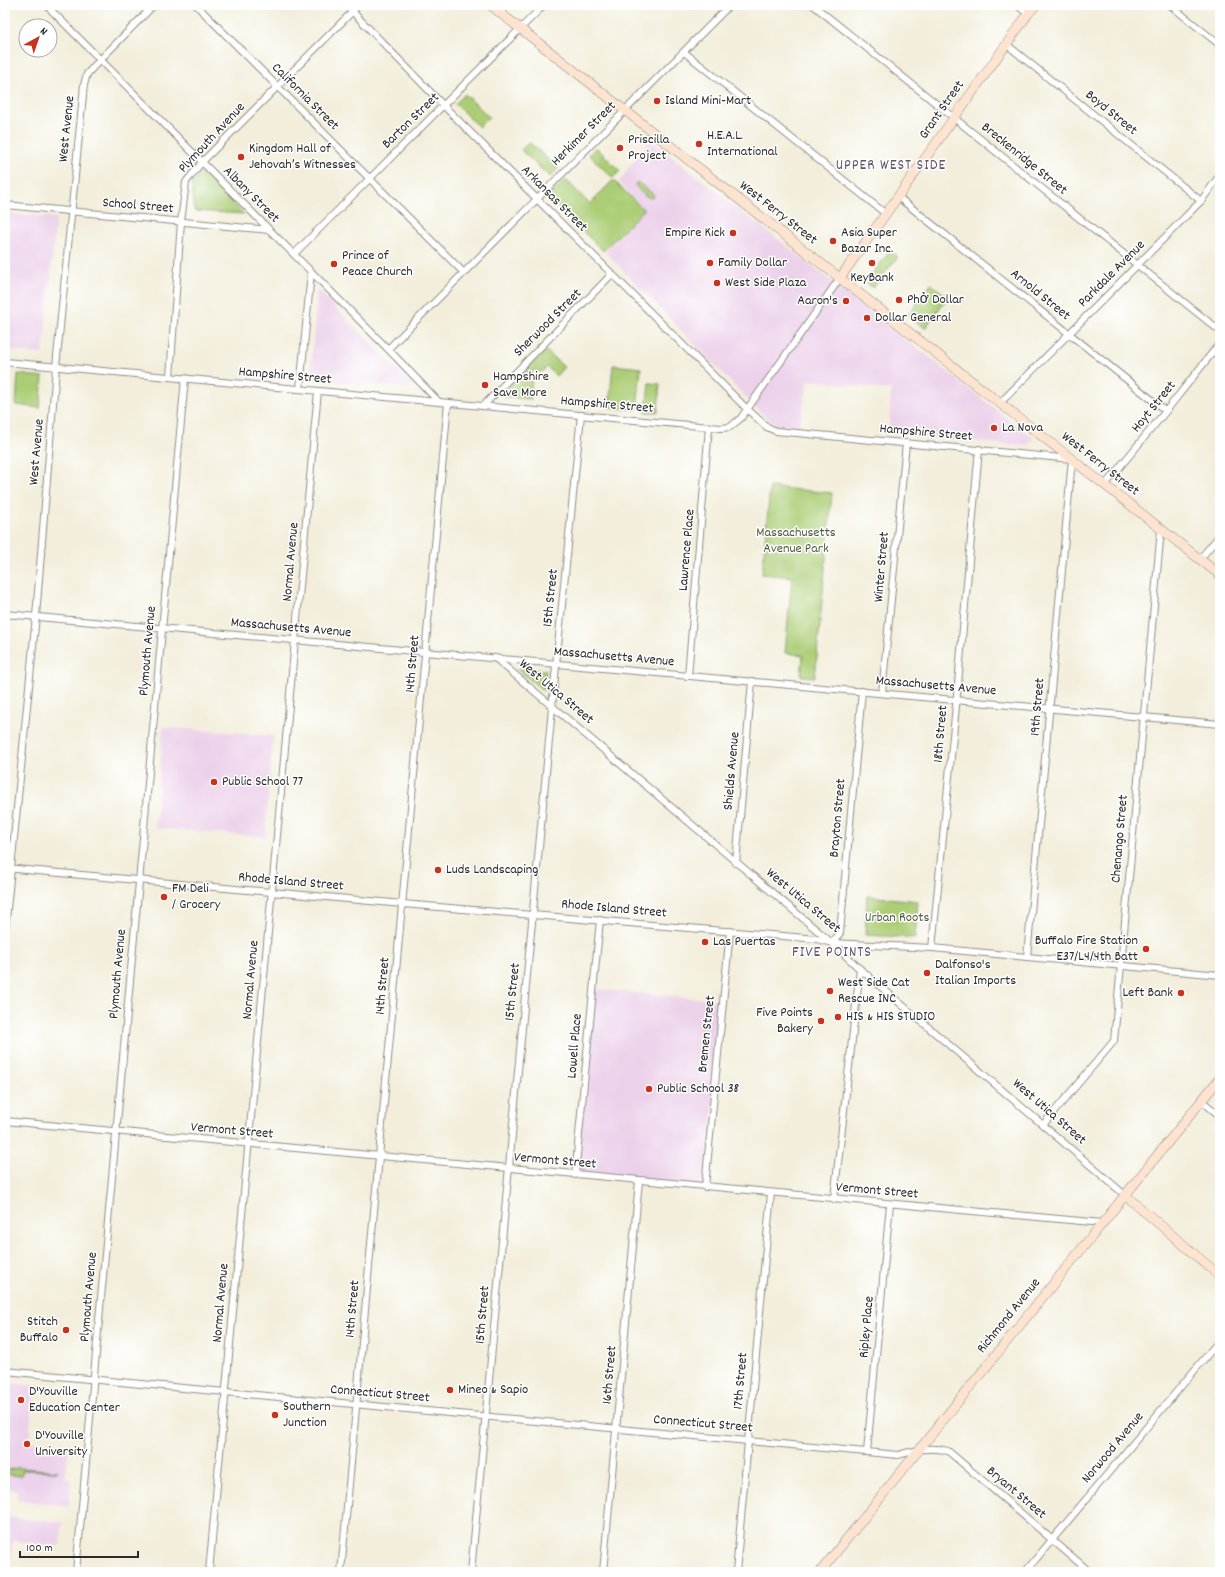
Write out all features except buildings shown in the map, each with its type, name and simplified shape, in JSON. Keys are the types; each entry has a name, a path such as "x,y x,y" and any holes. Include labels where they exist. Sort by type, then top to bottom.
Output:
{"street":[{"name":"Albany Street","path":"46,5 439,402"},
{"name":"West Avenue","path":"5,929 8,868 36,616 56,366 84,85 87,74 99,60 154,5"},
{"name":"California Street","path":"196,5 464,273"},
{"name":"Arkansas Street","path":"346,5 444,106 747,409"},
{"name":"Plymouth Avenue","path":"170,377 181,222 186,182 202,162 359,5"},
{"name":"West Ferry Street","path":"490,5 1220,575"},
{"name":"Barton Street","path":"294,254 544,5"},
{"name":"Herkimer Street","path":"388,349 730,5"},
{"name":"Breckenridge Street","path":"813,5 1220,331"},
{"path":"1017,5 1028,14"},
{"name":"Grant Street","path":"747,409 1006,44 1036,5"},
{"path":"1170,5 1220,45"},
{"name":"Boyd Street","path":"1006,44 1201,200"},
{"path":"684,52 886,214"},
{"name":"Parkdale Avenue","path":"1000,403 1201,200 1220,175"},
{"name":"Arnold Street","path":"898,197 1166,411"},
{"name":"School Street","path":"5,205 269,230"},
{"path":"300,389 311,272"},
{"name":"Sherwood Street","path":"483,406 612,274"},
{"name":"Hoyt Street","path":"1105,485 1220,343"},
{"name":"Hampshire Street","path":"5,362 709,427 730,427 741,418 747,409 767,427 776,431 1072,459"},
{"name":"Plymouth Avenue","path":"76,1572 185,378"},
{"name":"Normal Avenue","path":"209,1572 318,391"},
{"name":"14th Street","path":"341,1572 448,403"},
{"name":"15th Street","path":"471,1572 508,1168 581,415"},
{"name":"Lawrence Place","path":"688,676 709,427"},
{"name":"Winter Street","path":"882,693 906,443"},
{"name":"18th Street","path":"932,948 978,449"},
{"name":"19th Street","path":"1027,957 1072,459"},
{"name":"Chenango Street","path":"1043,1125 1114,1041 1161,529"},
{"path":"1200,559 1220,535"},
{"name":"Massachusetts Avenue","path":"5,614 1220,724"},
{"name":"West Utica Street","path":"495,658 832,943 860,969 1220,1276"},
{"name":"Shields Avenue","path":"736,863 752,682"},
{"name":"Brayton Street","path":"832,943 840,933 862,691"},
{"name":"Rhode Island Street","path":"8,868 403,904 730,931 817,939 832,943 932,948 1220,975"},
{"name":"Lowell Place","path":"575,1175 600,920"},
{"name":"Bremen Street","path":"705,1187 730,931"},
{"path":"834,1199 860,969"},
{"name":"Richmond Avenue","path":"820,1572 1220,1078"},
{"path":"1202,1100 1220,1116"},
{"name":"Vermont Street","path":"5,1121 1102,1223"},
{"name":"16th Street","path":"603,1572 640,1181"},
{"name":"17th Street","path":"736,1572 771,1193"},
{"name":"Ripley Place","path":"867,1452 890,1204"},
{"name":"Norwood Avenue","path":"1025,1572 1220,1340"},
{"name":"Connecticut Street","path":"5,1370 898,1455 920,1449"},
{"name":"Bryant Street","path":"920,1449 937,1448 948,1451 1090,1572"}],"shaded area":[{"path":"650,140 1033,438 1027,446 889,433 891,390 809,380 799,425 777,425 766,418 605,252 644,210 619,182"},
{"path":"5,213 56,218 43,354 5,350"},
{"path":"317,292 320,292 412,384 411,388 310,379"},
{"name":"Public School 77","path":"163,727 273,736 265,837 155,828"},
{"name":"Public School 38","path":"593,989 723,1001 705,1187 575,1175"},
{"name":"D'Youville University","path":"5,1382 34,1386 29,1441 69,1446 65,1478 71,1479 69,1506 17,1500 17,1490 7,1489 5,1505"},
{"path":"5,1517 63,1522 60,1546 13,1541 10,1563 5,1563"}],"green space":[{"path":"465,94 489,117 479,127 455,104"},
{"path":"529,142 558,169 550,177 521,150"},
{"path":"596,147 620,171 613,178 589,155"},
{"path":"203,172 244,214 194,211 192,183"},
{"path":"566,180 590,204 613,180 644,210 603,251 548,197"},
{"path":"637,182 654,195 652,198 647,197 640,191 635,185"},
{"path":"890,251 898,257 873,288 866,282"},
{"path":"931,284 948,297 925,328 908,315"},
{"path":"545,350 564,367 556,376 547,367 542,372 532,370 531,399 505,397 503,393"},
{"path":"613,365 641,368 637,410 609,407"},
{"path":"18,374 43,377 40,408 16,405"},
{"path":"649,383 660,384 658,412 646,412"},
{"name":"Massachusetts Avenue Park","path":"770,487 832,493 815,677 801,676 803,655 785,653 792,577 762,574"},
{"path":"517,669 546,670 544,691"},
{"name":"Urban Roots","path":"867,896 918,901 915,938 865,935"},
{"path":"17,1468 58,1471 23,1470 21,1476 5,1474 5,1471"}],"place":[{"name":"Island Mini-Mart","path":"657,101"},
{"name":"H.E.A.L. International","path":"699,144"},
{"name":"Priscilla Project","path":"620,148"},
{"name":"Kingdom Hall of Jehovah’s Witnesses","path":"241,157"},
{"name":"Empire Kick","path":"733,233"},
{"name":"Asia Super Bazar Inc.","path":"833,241"},
{"name":"Family Dollar","path":"710,263"},
{"name":"KeyBank","path":"872,263"},
{"name":"Prince of Peace Church","path":"334,264"},
{"name":"West Side Plaza","path":"717,283"},
{"name":"Phở Dollar","path":"899,300"},
{"name":"Aaron's","path":"846,301"},
{"name":"Dollar General","path":"867,318"},
{"name":"Hampshire Save More","path":"485,385"},
{"name":"La Nova","path":"994,428"},
{"name":"Public School 77","path":"214,782"},
{"name":"Luds Landscaping","path":"438,870"},
{"name":"FM Deli / Grocery","path":"164,897"},
{"name":"Las Puertas","path":"705,942"},
{"name":"Buffalo Fire Station E37/L4/4th Batt","path":"1146,949"},
{"name":"Dalfonso's Italian Imports","path":"927,973"},
{"name":"West Side Cat Rescue INC","path":"830,991"},
{"name":"Left Bank","path":"1181,993"},
{"name":"HIS & HIS STUDIO","path":"838,1017"},
{"name":"Five Points Bakery","path":"821,1021"},
{"name":"Public School 38","path":"649,1089"},
{"name":"Stitch Buffalo","path":"66,1330"},
{"name":"Mineo & Sapio","path":"450,1390"},
{"name":"D'Youville Education Center","path":"21,1400"},
{"name":"Southern Junction","path":"275,1415"},
{"name":"D'Youville University","path":"27,1444"}],"district":[{"name":"UPPER WEST SIDE","path":"891,166"},
{"name":"FIVE POINTS","path":"832,953"}]}
